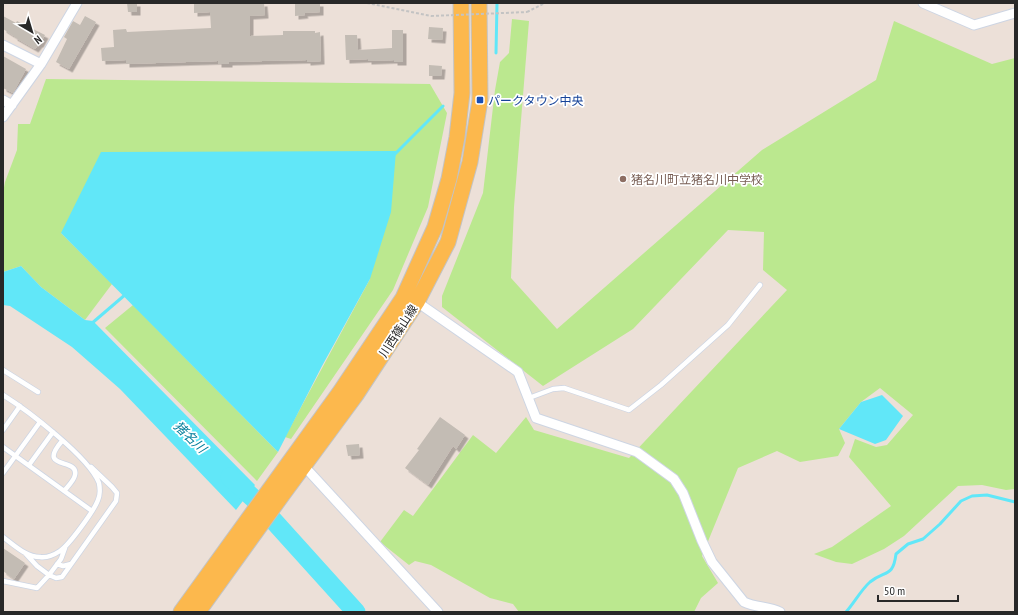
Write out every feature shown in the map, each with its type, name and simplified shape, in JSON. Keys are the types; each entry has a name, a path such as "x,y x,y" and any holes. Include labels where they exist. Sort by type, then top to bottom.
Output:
{"main road":[{"name":"川西篠山線","path":"198,612 245,547 278,489 340,392 403,298 435,227 449,180 457,137 462,93 461,3"},
{"name":"川西篠山線","path":"181,612 236,536 278,489 304,466 356,395 417,302 448,242 470,162 480,100 479,3"}],"street":[{"path":"3,117 41,64 77,3"},
{"path":"923,3 974,25 1015,13"},
{"path":"3,45 41,64"},
{"path":"3,100 12,105"},
{"path":"417,302 518,372 536,418 637,452 674,479 683,493 712,562 744,602 752,606 775,609 780,612"},
{"path":"304,466 438,612"}],"lane":[{"path":"528,398 553,389 564,388 629,410 661,385 728,325 760,286"},
{"path":"3,370 38,392"},
{"path":"3,395 20,406 53,432 88,466 96,471 117,493 116,501 62,577 56,578 49,575 37,566 26,554 3,537"},
{"path":"3,430 20,406"},
{"path":"3,473 40,422"},
{"path":"29,465 53,432"},
{"path":"62,441 54,454 55,460 59,463 68,464 75,471 75,476 64,491"},
{"path":"3,447 92,511"},
{"path":"3,581 37,588 61,559 66,546 98,502 100,489 99,483 88,466"},
{"path":"26,554 38,558 44,557 52,555 66,546"},
{"path":"57,564 63,566 71,564"}],"path":[{"path":"367,3 432,16 527,12 545,3"}],"green space":[{"path":"512,19 529,21 514,207 511,278 557,329 762,150 876,80 894,21 992,64 1015,58 1015,489 1006,490 982,485 958,486 904,536 884,549 852,564 836,562 814,554 832,547 891,506 849,457 855,439 876,447 887,445 913,415 880,388 861,402 839,429 845,443 838,456 800,462 777,451 738,468 702,556 718,583 701,598 694,612 519,612 513,604 490,598 431,565 415,561 409,565 380,542 404,510 413,516 473,435 496,453 526,417 534,430 629,458 787,290 763,270 764,232 728,230 633,329 543,386 442,307 442,296 483,193 495,90 500,62 509,53"},
{"path":"46,79 430,84 447,113 428,207 393,290 291,439 285,437 370,279 61,233 112,284 85,320 41,287 21,266 3,272 3,193 5,182 17,150 18,124 30,124"},
{"path":"133,305 278,452 257,481 105,328"}],"water":[{"path":"396,151 391,212 370,279 322,366 278,452 61,233 101,152"},
{"path":"21,266 41,287 85,320 93,321 255,485 236,510 120,389 72,347 10,306 3,305 3,272"},
{"path":"882,395 903,416 886,440 875,444 839,429 861,402"}],"building":[{"path":"127,3 137,3 137,12 128,12"},
{"path":"194,3 264,3 265,15 250,16 250,36 283,35 283,31 320,32 321,61 263,61 229,62 229,64 218,64 218,61 126,64 126,60 102,61 101,48 114,47 113,30 126,29 127,32 211,28 210,12 194,13"},
{"path":"295,3 320,3 320,12 304,13 305,15 295,16"},
{"path":"3,16 16,23 17,21 45,35 40,44 35,49 3,29"},
{"path":"85,16 96,22 69,69 56,62 67,39 64,37 73,21 80,25"},
{"path":"429,27 443,28 442,40 428,39"},
{"path":"392,30 403,30 403,62 394,62 394,60 368,61 368,59 346,60 345,35 357,35 358,50 392,48"},
{"path":"3,56 26,69 13,93 3,88"},
{"path":"429,65 442,66 441,76 429,76"},
{"path":"440,417 465,435 456,449 453,446 428,485 405,468 419,450 417,449"},
{"path":"359,444 360,455 348,456 346,445"},
{"path":"3,548 25,563 14,579 3,571"}],"waterway":[{"path":"496,53 497,3"},
{"path":"394,155 443,106"},
{"path":"91,324 126,294"},
{"name":"猪名川","path":"230,477 253,498 356,612"},
{"path":"846,612 870,582 888,572 893,567 896,554 908,544 923,539 940,524 961,501 972,496 987,495 1015,502"}],"place":[{"name":"パークタウン中央","path":"480,100"},
{"name":"猪名川町立猪名川中学校","path":"623,179"}]}
